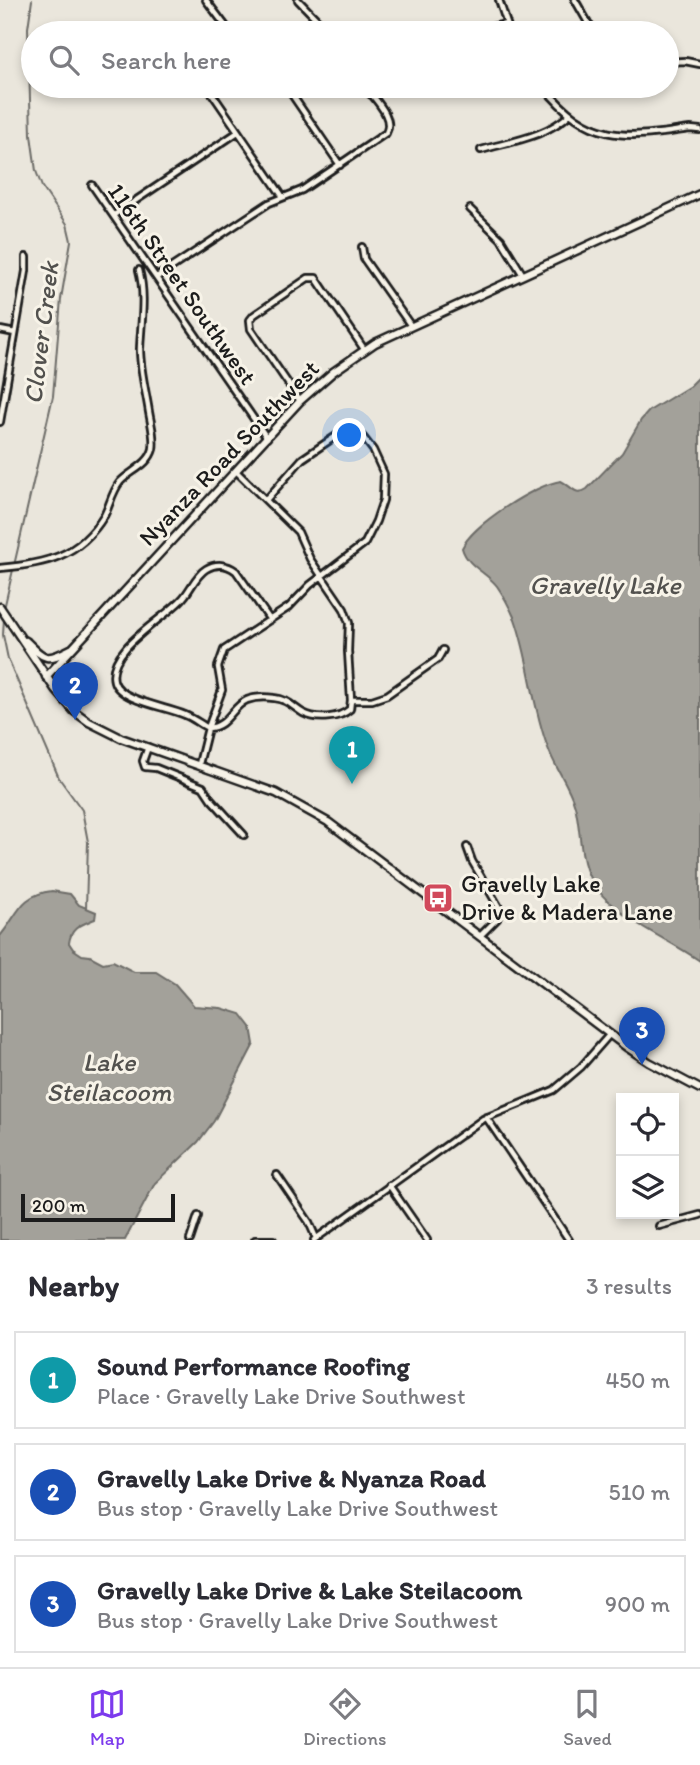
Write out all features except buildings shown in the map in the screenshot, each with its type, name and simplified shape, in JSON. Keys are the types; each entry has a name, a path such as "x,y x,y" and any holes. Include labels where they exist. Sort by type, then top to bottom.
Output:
{"main road":[{"name":"Nyanza Road Southwest","path":"46,677 300,401 333,372 365,349 700,194"},
{"path":"0,607 64,701 89,722 148,747 276,793 308,810 649,1062 700,1089"},
{"path":"15,629 45,658 71,649"}],"street":[{"path":"206,0 222,21"},
{"path":"298,0 318,21"},
{"path":"499,0 505,21"},
{"path":"575,0 587,21"},
{"path":"679,61 700,64"},
{"path":"215,98 283,197"},
{"path":"294,98 340,165"},
{"path":"157,277 269,203 302,190 388,130 388,119 373,98"},
{"path":"555,98 570,114 594,130 607,134 700,130"},
{"path":"481,150 533,136 557,125 570,114"},
{"path":"114,215 238,132"},
{"name":"116th Street Southwest","path":"92,185 267,438"},
{"path":"470,209 501,239 523,275"},
{"path":"362,247 365,259 411,327"},
{"path":"0,422 26,257"},
{"path":"0,568 22,567 56,558 86,540 106,512 118,484 152,453 153,438 140,351 144,313 139,270"},
{"path":"300,401 249,323 254,315 313,277 319,281 365,349"},
{"path":"0,330 15,333"},
{"path":"199,764 222,690 218,667 220,657 232,645 292,605 322,575 365,543 383,500 385,478 381,464 369,444 354,433 346,431 333,436 306,455 267,500"},
{"path":"236,471 298,532 310,559 347,615 351,706 347,712 321,717 302,712 282,699 252,699 242,703 219,726 208,728 183,714 127,695 115,684 116,664 125,650 183,598 204,571 214,566 230,566 236,571 270,620"},
{"path":"351,700 372,700 387,695 438,659 443,650"},
{"path":"148,747 143,761 145,767 156,768 203,787 244,835"},
{"path":"467,848 500,909 492,926 480,937"},
{"path":"277,1175 309,1222 315,1239 486,1117 554,1090 582,1067 610,1034"},
{"path":"486,1117 569,1240"},
{"path":"389,1185 427,1240"},
{"path":"659,1226 700,1214"},
{"path":"190,1240 198,1216"},
{"path":"255,1240 273,1240"}],"water":[{"name":"Gravelly Lake","path":"700,376 700,961 619,911 590,879 583,859 575,806 543,732 515,619 497,586 468,560 462,548 491,517 536,489 561,481 579,492 587,489 622,453 649,411 690,386"},
{"name":"Lake Steilacoom","path":"52,891 70,894 79,905 96,912 95,919 72,933 69,943 73,949 103,963 113,961 134,972 156,972 175,984 194,1006 221,1008 241,1014 251,1027 254,1044 214,1121 198,1142 155,1183 125,1240 0,1240 0,936 26,901"}],"waterway":[{"name":"Clover Creek","path":"29,21 32,0"},
{"name":"Clover Creek","path":"4,609 53,396 61,299 71,241 67,224 42,187 36,171 30,98"},
{"name":"Clover Creek","path":"4,618 3,635 8,659 59,778 82,810 88,842 86,908"}],"place":[{"name":"Gravelly Lake Drive & Nyanza Road","path":"75,720"},
{"name":"Sound Performance Roofing","path":"352,784"},
{"name":"Gravelly Lake Drive & Madera Lane","path":"438,898"},
{"name":"Gravelly Lake Drive & Lake Steilacoom","path":"642,1065"}]}
